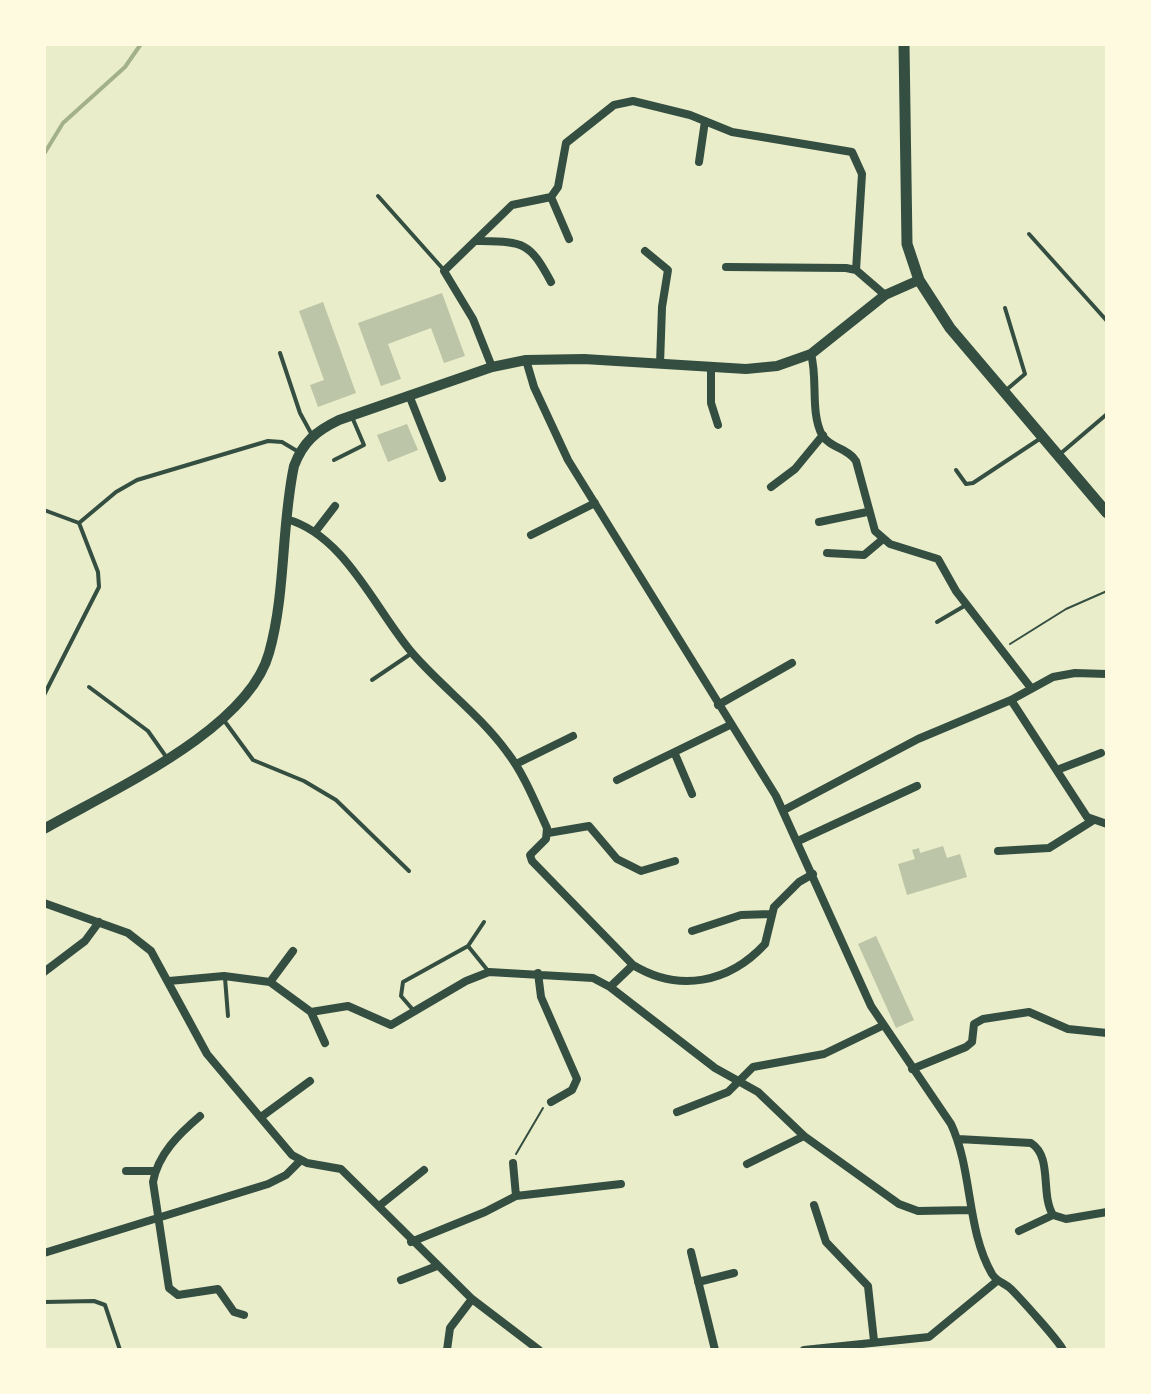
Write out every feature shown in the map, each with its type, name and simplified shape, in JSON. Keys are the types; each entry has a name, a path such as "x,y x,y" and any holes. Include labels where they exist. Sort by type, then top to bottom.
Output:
{"main road":[{"path":"904,44 905,226 910,261 950,328 1107,513"}],"street":[{"path":"492,367 467,307 444,271 512,205 551,197 558,187 566,143 614,105 644,103 732,132 852,152 862,174 856,270"},
{"path":"699,162 705,121"},
{"path":"551,197 569,239"},
{"path":"478,241 526,245 535,253 551,282"},
{"path":"645,251 668,270 669,277 662,307 660,364"},
{"path":"726,267 856,270 885,295"},
{"path":"44,829 167,758 223,719 254,686 270,652 286,519 299,453 312,435 351,415 492,367 526,360 765,369 811,354 885,295 919,280"},
{"path":"811,354 817,422 823,435 852,454 867,512 883,539 938,559 966,605 1031,688"},
{"path":"526,360 556,437 784,810 882,1026 958,1139 971,1210 990,1272 997,1281 1010,1287 1063,1350"},
{"path":"711,367 711,403 718,425"},
{"path":"409,395 442,478"},
{"path":"771,487 795,469 823,435"},
{"path":"531,535 595,503"},
{"path":"315,532 335,506"},
{"path":"819,522 867,512"},
{"path":"286,519 315,532 336,553 412,653 482,721 516,764 548,833"},
{"path":"827,553 864,555 883,539"},
{"path":"718,705 792,663"},
{"path":"784,810 935,730 1011,700 1064,674 1107,674"},
{"path":"1011,700 1092,821"},
{"path":"617,780 730,725"},
{"path":"516,764 573,736"},
{"path":"1057,770 1101,753"},
{"path":"675,754 692,794"},
{"path":"798,841 917,786"},
{"path":"998,851 1049,848 1092,821 1107,824"},
{"path":"675,861 641,871 617,859 589,826 548,833 533,850 532,861 633,965 648,974 678,982 717,977 765,944 771,914 799,882 813,874"},
{"path":"44,903 99,922 140,941 169,981 185,1020 207,1054 284,1148 300,1161 341,1169 411,1242 472,1299 539,1350"},
{"path":"692,931 741,915 771,914"},
{"path":"44,972 85,941 99,922"},
{"path":"270,982 293,951"},
{"path":"610,987 633,965"},
{"path":"311,1012 348,1006 391,1025 466,981 489,972 585,975 610,987 715,1068 758,1092 804,1136 864,1183 909,1209 952,1213 971,1210"},
{"path":"538,973 541,997 577,1079 572,1090 551,1102"},
{"path":"169,981 224,976 270,982 311,1012 325,1043"},
{"path":"912,1069 966,1047 972,1042 974,1024 983,1019 1037,1013 1068,1029 1107,1033"},
{"path":"677,1112 728,1092 753,1067 824,1054 882,1026"},
{"path":"261,1117 310,1081"},
{"path":"200,1116 176,1138 155,1171 157,1216 169,1288 173,1293 218,1289 234,1312 244,1315"},
{"path":"747,1164 804,1136"},
{"path":"958,1139 1031,1143 1038,1148 1048,1206 1053,1215"},
{"path":"44,1253 268,1184 286,1175 300,1161"},
{"path":"513,1163 516,1196"},
{"path":"379,1206 424,1170"},
{"path":"126,1171 155,1171"},
{"path":"411,1242 516,1196 621,1184"},
{"path":"814,1205 826,1242 868,1286 874,1341"},
{"path":"1019,1231 1053,1215 1066,1219 1107,1212"},
{"path":"691,1252 715,1350"},
{"path":"401,1280 437,1266"},
{"path":"698,1282 734,1273"},
{"path":"804,1350 929,1337 997,1281"},
{"path":"447,1350 450,1328 472,1299"}],"lane":[{"path":"378,196 444,271"},
{"path":"1029,234 1107,321"},
{"path":"1003,392 1025,374 1005,308"},
{"path":"280,353 300,413 312,435"},
{"path":"1057,456 1107,414"},
{"path":"334,460 364,445 351,415"},
{"path":"956,470 966,484 973,483 1041,438"},
{"path":"79,523 137,480 268,441 282,442 299,453"},
{"path":"44,510 79,523 98,572 99,587 44,695"},
{"path":"937,622 966,605"},
{"path":"372,680 412,653"},
{"path":"89,687 148,731 167,758"},
{"path":"223,719 253,760 304,781 336,800 409,871"},
{"path":"416,1012 401,996 403,982 468,946 484,922"},
{"path":"468,946 489,972"},
{"path":"224,976 228,1016"},
{"path":"45,1302 94,1301 105,1305 120,1350"}],"path":[{"path":"1002,649 1066,609 1107,591"},
{"path":"513,1163 522,1140 551,1102"}],"building":[{"path":"442,293 465,356 444,363 431,328 388,344 401,379 381,386 358,323"},
{"path":"323,302 356,393 318,407 310,385 324,380 299,311"},
{"path":"407,424 418,450 388,462 377,435"},
{"path":"943,846 947,858 960,854 967,877 907,895 898,864 915,859 912,850 919,848 920,853"},
{"path":"876,936 914,1020 896,1028 858,944"}],"waterway":[{"path":"44,154 63,123 125,67 141,44"}]}
